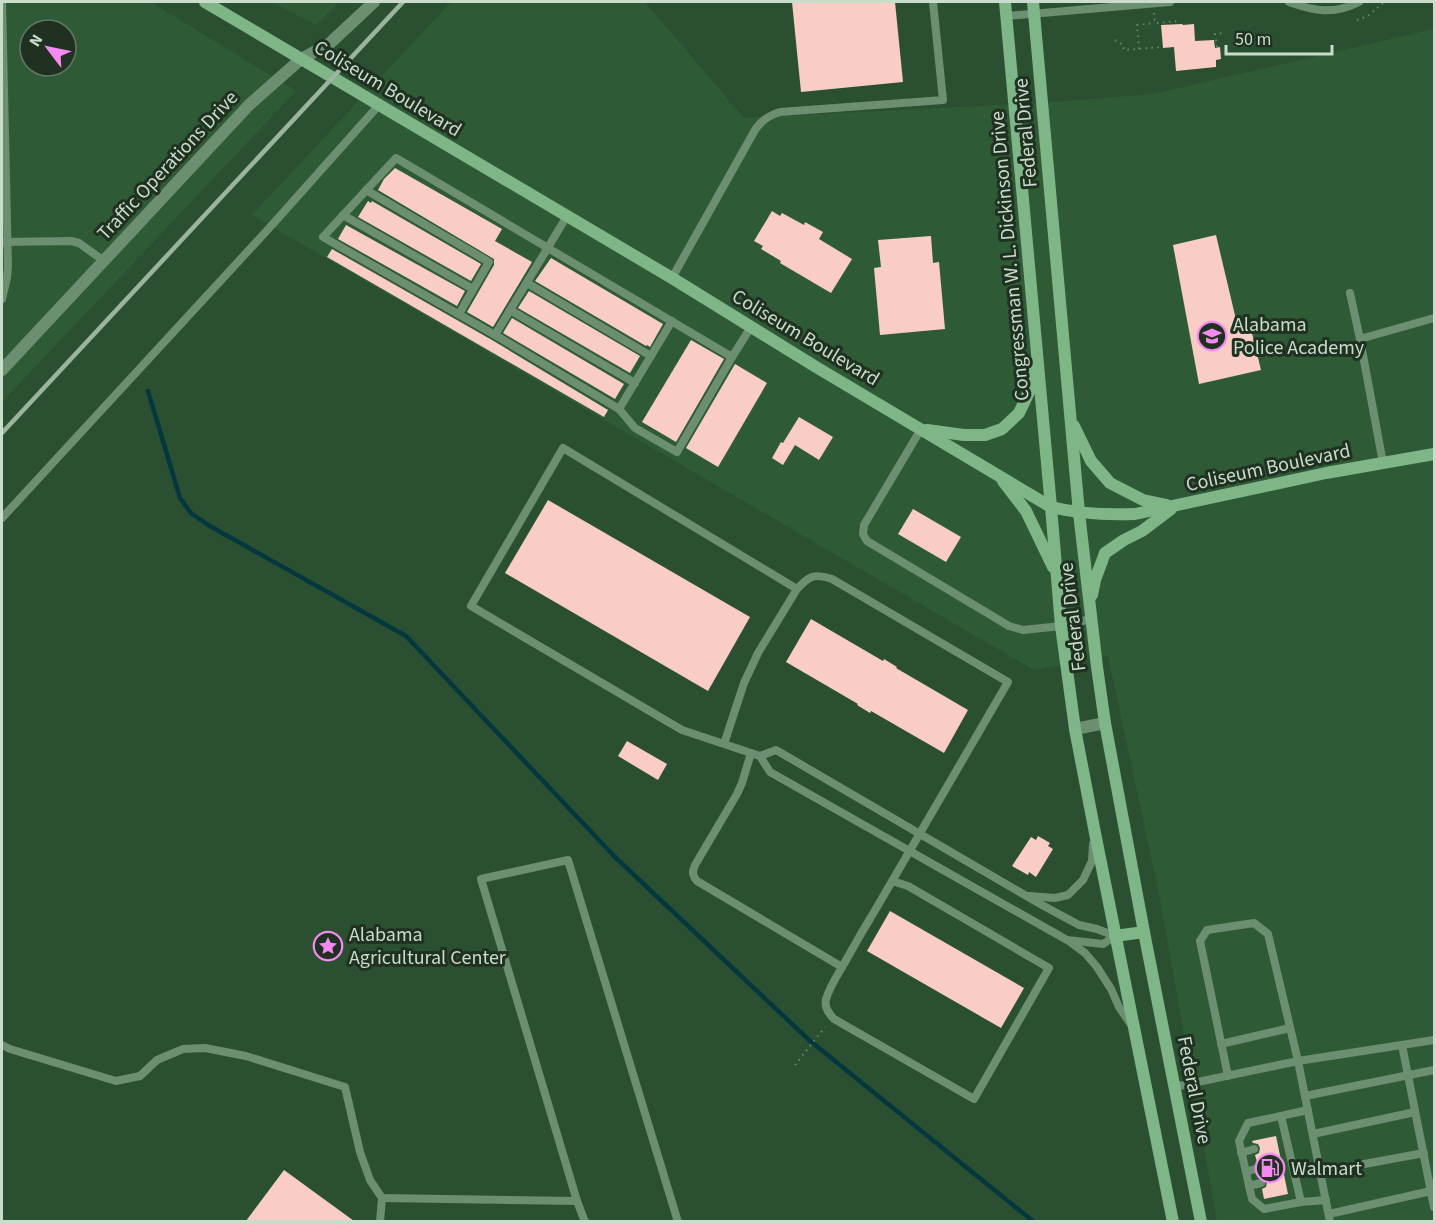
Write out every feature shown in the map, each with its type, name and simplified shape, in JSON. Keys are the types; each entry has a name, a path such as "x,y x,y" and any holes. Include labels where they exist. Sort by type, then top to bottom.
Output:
{"main road":[{"name":"Coliseum Boulevard","path":"205,2 672,278 1052,507 1079,513 1136,514 1326,473 1434,454"},
{"name":"Congressman W. L. Dickinson Drive","path":"1005,2 1052,507"},
{"name":"Federal Drive","path":"1033,2 1090,614 1106,723 1144,932 1201,1221"},
{"path":"921,429 964,435 985,435 1002,429 1019,413 1030,390 1034,325"},
{"path":"1070,417 1091,461 1110,483 1143,500 1174,506"},
{"path":"999,475 1026,511 1056,574"},
{"path":"1090,614 1095,580 1106,553 1142,531 1174,506"},
{"name":"Federal Drive","path":"1052,507 1066,676 1115,936 1173,1221"},
{"path":"1115,936 1144,932"}],"street":[{"name":"Traffic Operations Drive","path":"2,370 249,105 301,59 329,44 374,2"},
{"path":"1075,729 1106,723"}],"lane":[{"path":"2,2 7,278 2,299"},
{"path":"672,278 755,130 769,116 780,112 943,100 933,2"},
{"path":"1006,16 1170,2"},
{"path":"1289,2 1326,11 1359,2"},
{"path":"2,518 264,234 379,105"},
{"path":"732,357 396,158 323,237 495,335 619,410 635,428 677,452 751,327"},
{"path":"366,190 489,262 459,314"},
{"path":"344,214 473,289"},
{"path":"495,335 567,216"},
{"path":"5,242 71,241 79,243 104,261"},
{"path":"526,282 651,356"},
{"path":"1350,293 1383,463"},
{"path":"510,310 635,383"},
{"path":"1360,339 1434,318"},
{"path":"619,410 672,321"},
{"path":"921,429 864,525 863,534 867,541 1009,626 1023,630 1061,626 1090,614"},
{"path":"797,589 563,448 471,606 682,730 760,756 776,750 1079,925 1115,936"},
{"path":"724,744 744,683 758,653 797,589 808,578 821,575 832,579 1008,682 909,850 825,1000 826,1008 834,1018 974,1100 1049,968 908,886 892,881"},
{"path":"751,753 742,783 695,865 693,876 697,881 842,967"},
{"path":"760,756 770,772 1067,940 1085,953 1097,967 1134,1030"},
{"path":"1027,896 1055,898 1068,895 1083,880 1092,861 1095,833"},
{"path":"585,1221 577,1201 481,879 568,861 678,1221"},
{"path":"1228,1076 1200,941 1207,930 1254,923 1268,934 1298,1061 1330,1218 1431,1191"},
{"path":"1067,940 1103,944 1115,936"},
{"path":"1221,1044 1290,1028"},
{"path":"1174,1087 1298,1061 1434,1040"},
{"path":"2,1045 116,1081 140,1076 158,1060 183,1049 205,1048 246,1056 345,1087 360,1152 370,1180 382,1198 380,1221"},
{"path":"1402,1045 1434,1207"},
{"path":"1305,1096 1434,1070"},
{"path":"1308,1110 1248,1123 1239,1141 1241,1153 1252,1200 1264,1209 1326,1200"},
{"path":"1313,1134 1415,1112"},
{"path":"1281,1116 1300,1202"},
{"path":"1278,1144 1287,1142"},
{"path":"1241,1153 1254,1149"},
{"path":"1321,1172 1424,1153"},
{"path":"1281,1162 1292,1162"},
{"path":"1246,1172 1258,1168"},
{"path":"1284,1179 1295,1177"},
{"path":"1249,1186 1261,1183"},
{"path":"382,1198 577,1201"}],"path":[{"path":"1357,20 1368,16 1384,2"},
{"path":"1154,3 1155,23"},
{"path":"1139,49 1137,25 1179,21"},
{"path":"1217,47 1215,34 1225,33"},
{"path":"1115,40 1124,45 1124,50 1162,47"},
{"path":"795,1065 821,1033"}],"shaded area":[{"path":"2,2 151,2 296,91 2,402"},
{"path":"272,2 339,2 316,25"},
{"path":"451,2 645,2 744,118 1056,102 1153,94 1434,29 1434,1221 1217,1221 1160,899 1108,656 1034,670 252,215"}],"building":[{"path":"792,2 895,2 903,82 801,92"},
{"path":"1194,24 1195,41 1214,40 1215,48 1220,47 1221,59 1216,60 1216,67 1176,71 1174,47 1163,48 1161,25"},
{"path":"395,168 502,229 495,241 532,262 493,327 467,312 494,265 494,259 378,190 384,179"},
{"path":"368,201 371,203 372,201 481,264 471,281 358,217"},
{"path":"772,211 780,216 782,213 804,225 805,222 823,232 819,239 852,259 831,293 780,263 781,261 761,249 763,246 754,241"},
{"path":"346,225 465,291 457,306 338,239"},
{"path":"1216,235 1238,328 1250,325 1261,370 1199,384 1173,245"},
{"path":"931,236 933,263 939,262 945,329 880,335 874,268 881,267 878,240"},
{"path":"332,249 492,340 608,410 604,417 327,257"},
{"path":"551,258 663,324 650,347 535,281"},
{"path":"529,291 640,356 630,373 518,308"},
{"path":"512,318 624,384 615,399 503,333"},
{"path":"691,340 724,359 676,442 642,422"},
{"path":"735,364 767,383 718,467 686,448"},
{"path":"799,417 833,437 819,460 795,445 783,465 772,458"},
{"path":"548,500 750,617 708,691 505,573"},
{"path":"913,509 961,537 946,562 898,534"},
{"path":"811,619 883,661 884,659 968,710 944,753 871,711 870,713 786,662"},
{"path":"627,741 667,764 658,780 618,756"},
{"path":"1038,836 1050,843 1048,846 1053,849 1036,877 1012,866 1031,837 1036,840"},
{"path":"890,911 1024,988 1001,1028 867,951"},
{"path":"1276,1136 1288,1194 1264,1199 1262,1189 1266,1187 1267,1182 1259,1174 1263,1172 1264,1167 1262,1163 1257,1162 1255,1155 1259,1153 1260,1148 1252,1141"},
{"path":"284,1170 354,1221 246,1221"}],"waterway":[{"path":"148,391 180,498 191,513 208,525 406,636 614,856 809,1040 1034,1222"}],"railway":[{"path":"2,433 403,2"}],"place":[{"name":"Alabama Police Academy","path":"1212,336"},
{"name":"Alabama Agricultural Center","path":"328,946"},
{"name":"Walmart","path":"1270,1168"}]}
